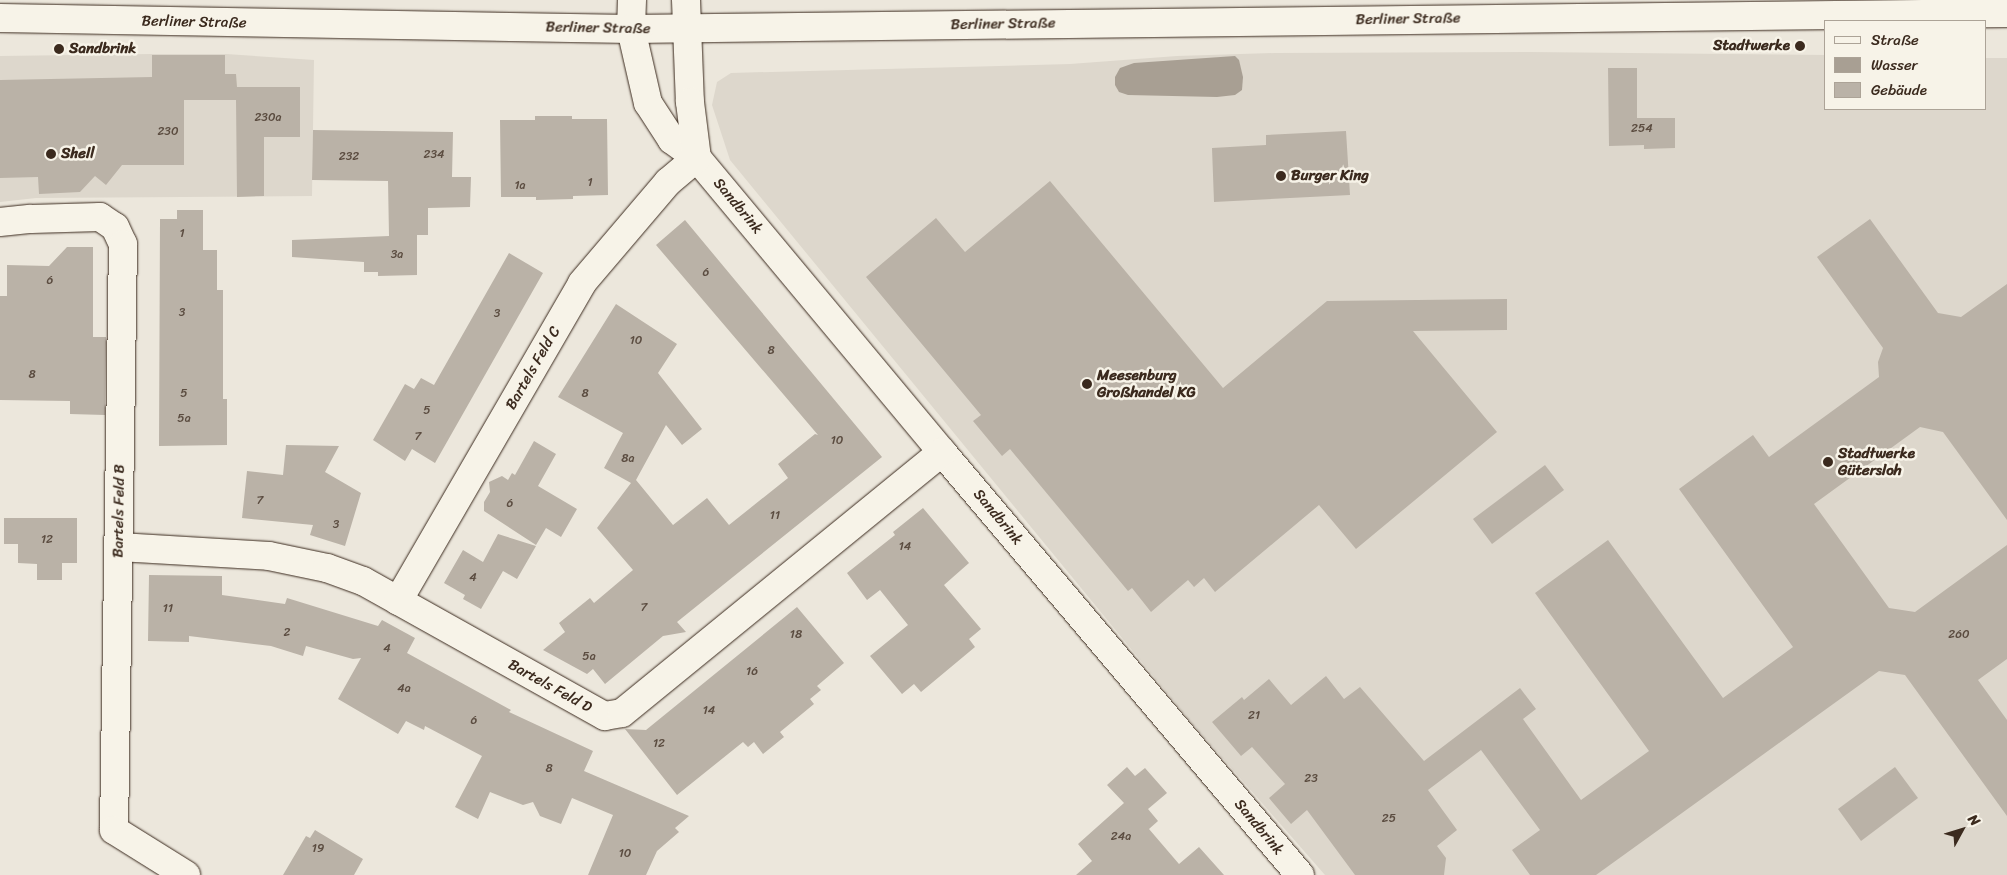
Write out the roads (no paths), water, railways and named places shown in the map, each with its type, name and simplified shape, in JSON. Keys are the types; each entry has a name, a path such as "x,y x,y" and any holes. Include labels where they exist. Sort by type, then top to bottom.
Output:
{"street":[{"name":"Sandbrink","path":"632,0 631,29 648,103 672,140 698,158 942,452 1300,875"},
{"path":"686,0 685,28 690,102 698,158"},
{"name":"Berliner Straße","path":"0,18 631,29 2007,13"},
{"name":"Bartels Feld C","path":"398,601 582,283 668,182 698,158"},
{"name":"Bartels Feld B","path":"0,222 100,217 115,227 123,244 114,830 186,875"},
{"name":"Bartels Feld D","path":"119,547 269,556 327,568 363,582 605,716 622,713 942,452"}],"water":[{"path":"1235,56 1239,60 1243,77 1242,90 1235,95 1217,97 1128,95 1119,92 1115,85 1115,77 1120,68 1134,63"}],"place":[{"name":"Stadtwerke","path":"1800,46"},
{"name":"Sandbrink","path":"59,49"},
{"name":"Shell","path":"51,154"},
{"name":"Burger King","path":"1281,176"},
{"name":"Meesenburg Großhandel KG","path":"1087,384"},
{"name":"Stadtwerke Gütersloh","path":"1828,462"}]}
